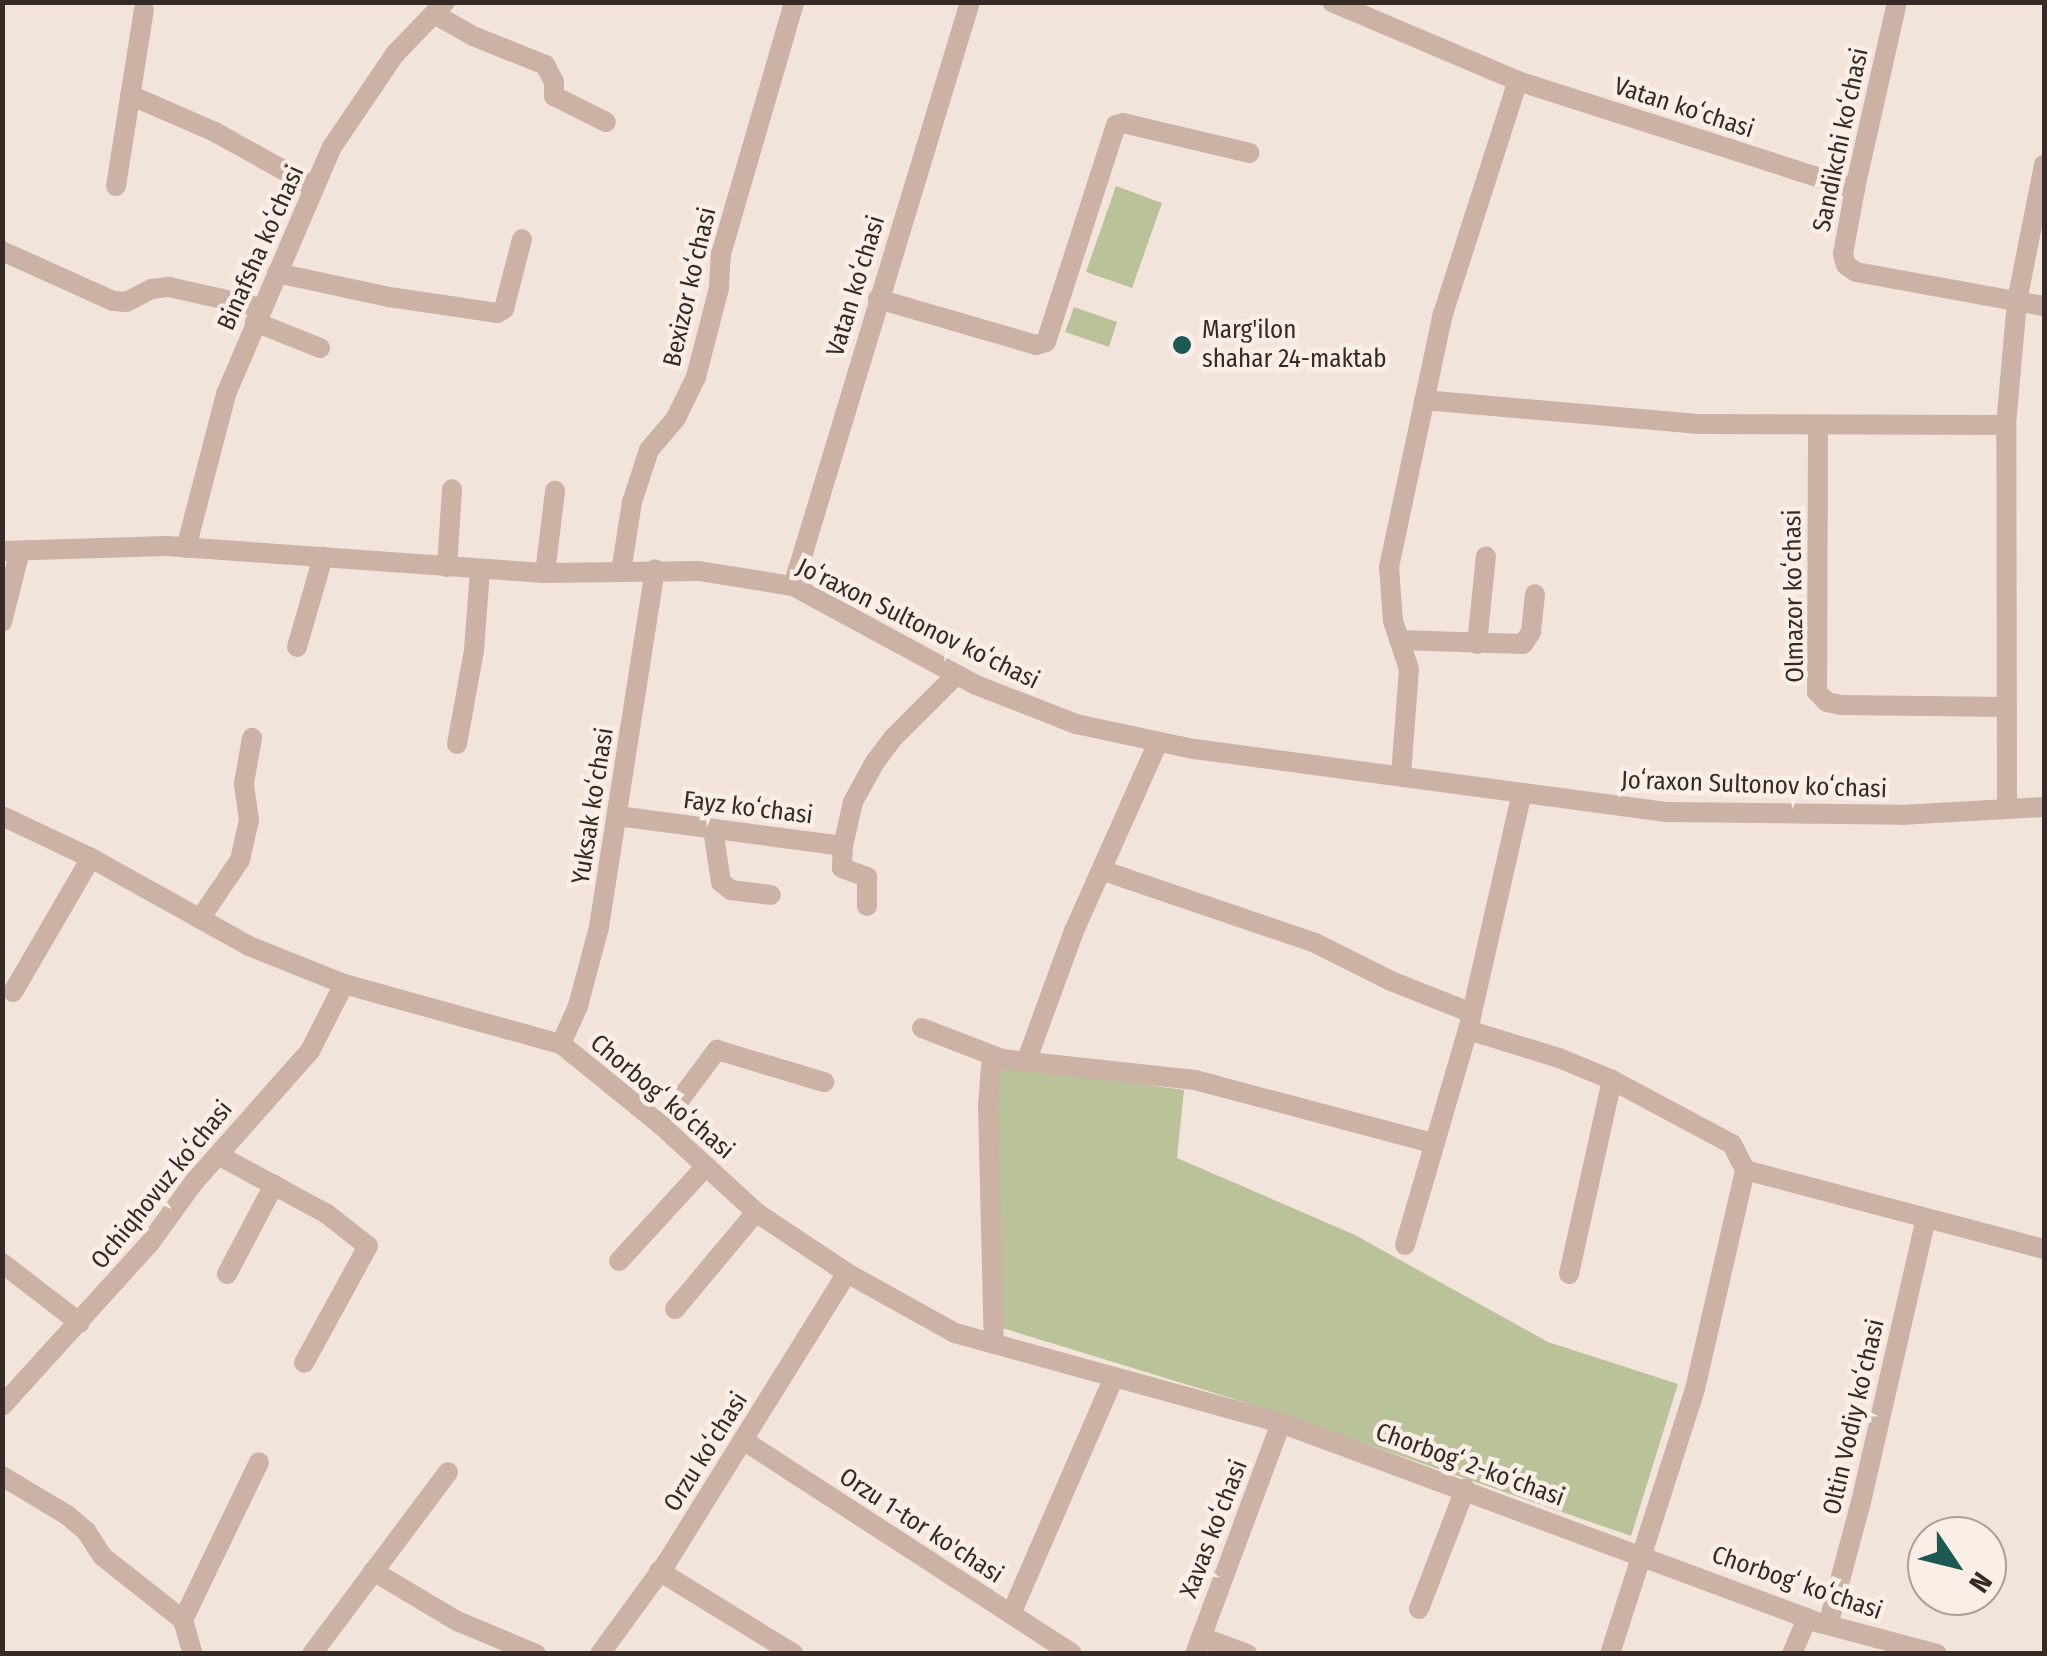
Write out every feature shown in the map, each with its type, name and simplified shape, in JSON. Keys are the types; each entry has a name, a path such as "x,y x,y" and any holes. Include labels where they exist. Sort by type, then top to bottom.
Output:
{"street":[{"name":"Bexizor koʻchasi","path":"620,572 632,502 649,450 676,418 696,377 719,288 721,254 794,2"},
{"name":"Vatan koʻchasi","path":"793,586 970,2"},
{"name":"Vatan koʻchasi","path":"1332,2 1518,81 1855,189"},
{"name":"Sandikchi koʻchasi","path":"1897,2 1855,189 1843,254 1846,264 1856,272 2044,306"},
{"path":"440,8 473,36 545,65 554,82 554,96 606,122"},
{"name":"Binafsha koʻchasi","path":"186,548 226,394 314,187 364,97 395,54 440,8"},
{"path":"116,186 144,10"},
{"path":"1400,775 1409,669 1399,640 1389,568 1443,314 1518,81"},
{"path":"130,95 215,132 314,187"},
{"path":"878,299 1036,346 1046,342 1116,126 1123,123 1250,153"},
{"path":"2008,809 2006,425 2017,301 2044,165"},
{"path":"277,274 388,297 498,313 504,309 522,239"},
{"path":"2,251 113,302 126,302 152,289 169,287 258,315 320,348"},
{"path":"1424,400 1697,424 2006,425"},
{"name":"Olmazor koʻchasi","path":"1818,426 1817,692 1827,702 1841,706 2007,707"},
{"path":"447,567 452,489"},
{"path":"545,573 555,491"},
{"name":"Joʻraxon Sultonov koʻchasi","path":"11,551 186,548 545,573 699,570 793,586 956,675 1076,724 1158,742 1521,796 1668,812 1900,814 2044,808"},
{"path":"2,622 11,551"},
{"path":"1477,644 1486,556"},
{"path":"297,647 323,558"},
{"path":"457,744 474,650 480,570"},
{"name":"Yuksak koʻchasi","path":"561,1044 578,1006 599,927 655,570"},
{"path":"1399,640 1526,642 1535,594"},
{"name":"Fayz koʻchasi","path":"618,816 843,846 853,802 875,762 893,738 956,675"},
{"path":"200,919 240,860 250,820 244,783 252,738"},
{"path":"1026,1062 1074,931 1104,871 1158,742"},
{"path":"1405,1245 1470,1021 1521,796"},
{"name":"Chorbogʻ koʻchasi","path":"2,816 91,858 248,946 344,984 561,1044 661,1124 756,1212 847,1273 955,1334 1281,1423"},
{"path":"713,829 721,882 731,890 772,895"},
{"path":"843,846 842,868 867,876 867,906"},
{"path":"13,992 91,858"},
{"path":"1104,871 1315,943 1470,1021 1612,1080 1732,1144 1745,1170 1694,1389 1610,1654"},
{"name":"Ochiqhovuz koʻchasi","path":"2,1406 80,1323 218,1155 310,1051 344,984"},
{"path":"922,1028 992,1056 1195,1080 1435,1144"},
{"path":"661,1124 717,1050 824,1082"},
{"path":"992,1056 988,1106 994,1344"},
{"path":"1570,1274 1612,1080"},
{"path":"218,1155 327,1214 368,1246 304,1364"},
{"path":"618,1261 706,1166"},
{"path":"1745,1170 2044,1249"},
{"path":"227,1274 274,1185"},
{"path":"675,1309 756,1212"},
{"name":"Oltin Vodiy koʻchasi","path":"1828,1625 1862,1502 1926,1219"},
{"path":"2,1263 80,1323"},
{"name":"Orzu koʻchasi","path":"600,1654 659,1571 847,1273"},
{"path":"1011,1614 1114,1377"},
{"name":"Chorbogʻ 2-koʻchasi","path":"1281,1423 1642,1554"},
{"name":"Xavas koʻchasi","path":"1198,1645 1281,1423"},
{"name":"Orzu 1-tor ko'chasi","path":"743,1440 1072,1654"},
{"path":"183,1620 259,1462"},
{"path":"312,1654 448,1472"},
{"path":"2,1476 67,1515 86,1531 102,1556 183,1620 193,1654"},
{"path":"1419,1609 1465,1489"},
{"name":"Chorbogʻ koʻchasi","path":"1642,1554 1807,1618 1937,1654"},
{"path":"372,1571 457,1621 536,1654"},
{"path":"659,1571 794,1654"},
{"path":"1792,1654 1807,1618"},
{"path":"1198,1645 1247,1654"}],"green space":[{"path":"1116,186 1162,203 1132,288 1086,272"},
{"path":"1074,307 1117,322 1109,347 1065,332"},
{"path":"995,1064 1184,1090 1177,1158 1355,1235 1548,1342 1678,1384 1631,1536 1257,1406 999,1327"}],"place":[{"name":"Marg'ilon shahar 24-maktab","path":"1182,345"}]}
